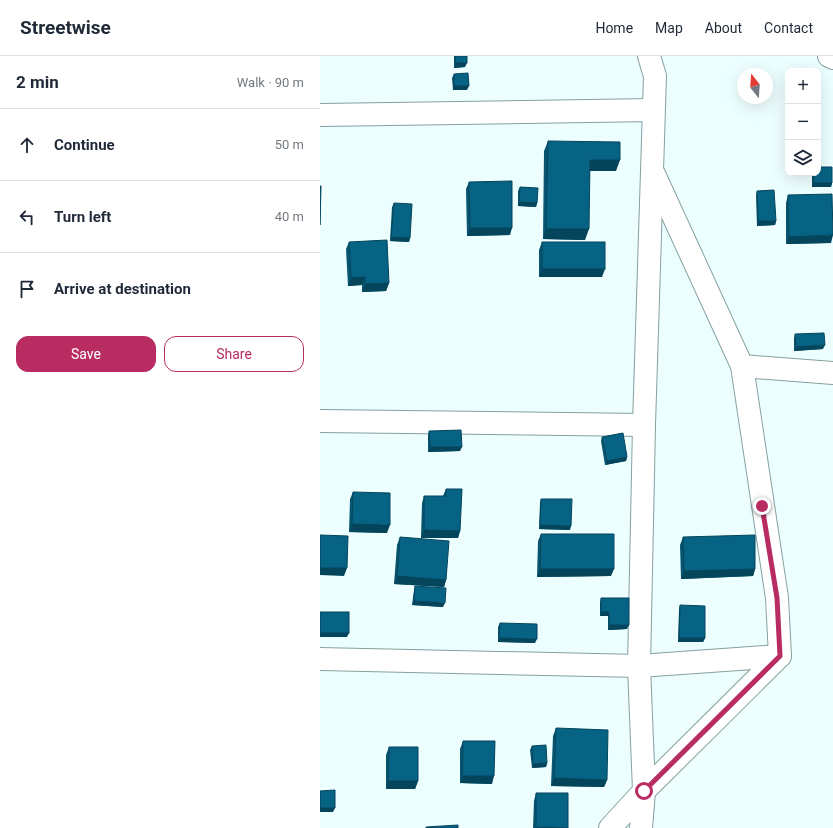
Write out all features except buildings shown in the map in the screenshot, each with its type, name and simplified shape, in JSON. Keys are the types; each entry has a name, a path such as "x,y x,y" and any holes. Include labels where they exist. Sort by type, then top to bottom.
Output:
{"street":[{"path":"641,828 644,791 639,666 644,425 655,76 649,56"},
{"path":"829,56 833,58"},
{"path":"320,115 653,110"},
{"path":"610,828 644,791 780,656 777,598 742,366 652,169"},
{"path":"742,366 833,373"},
{"path":"320,421 644,425"},
{"path":"320,659 639,666 780,656"}],"route":[{"path":"644,791 780,656 777,598 762,506"}]}
